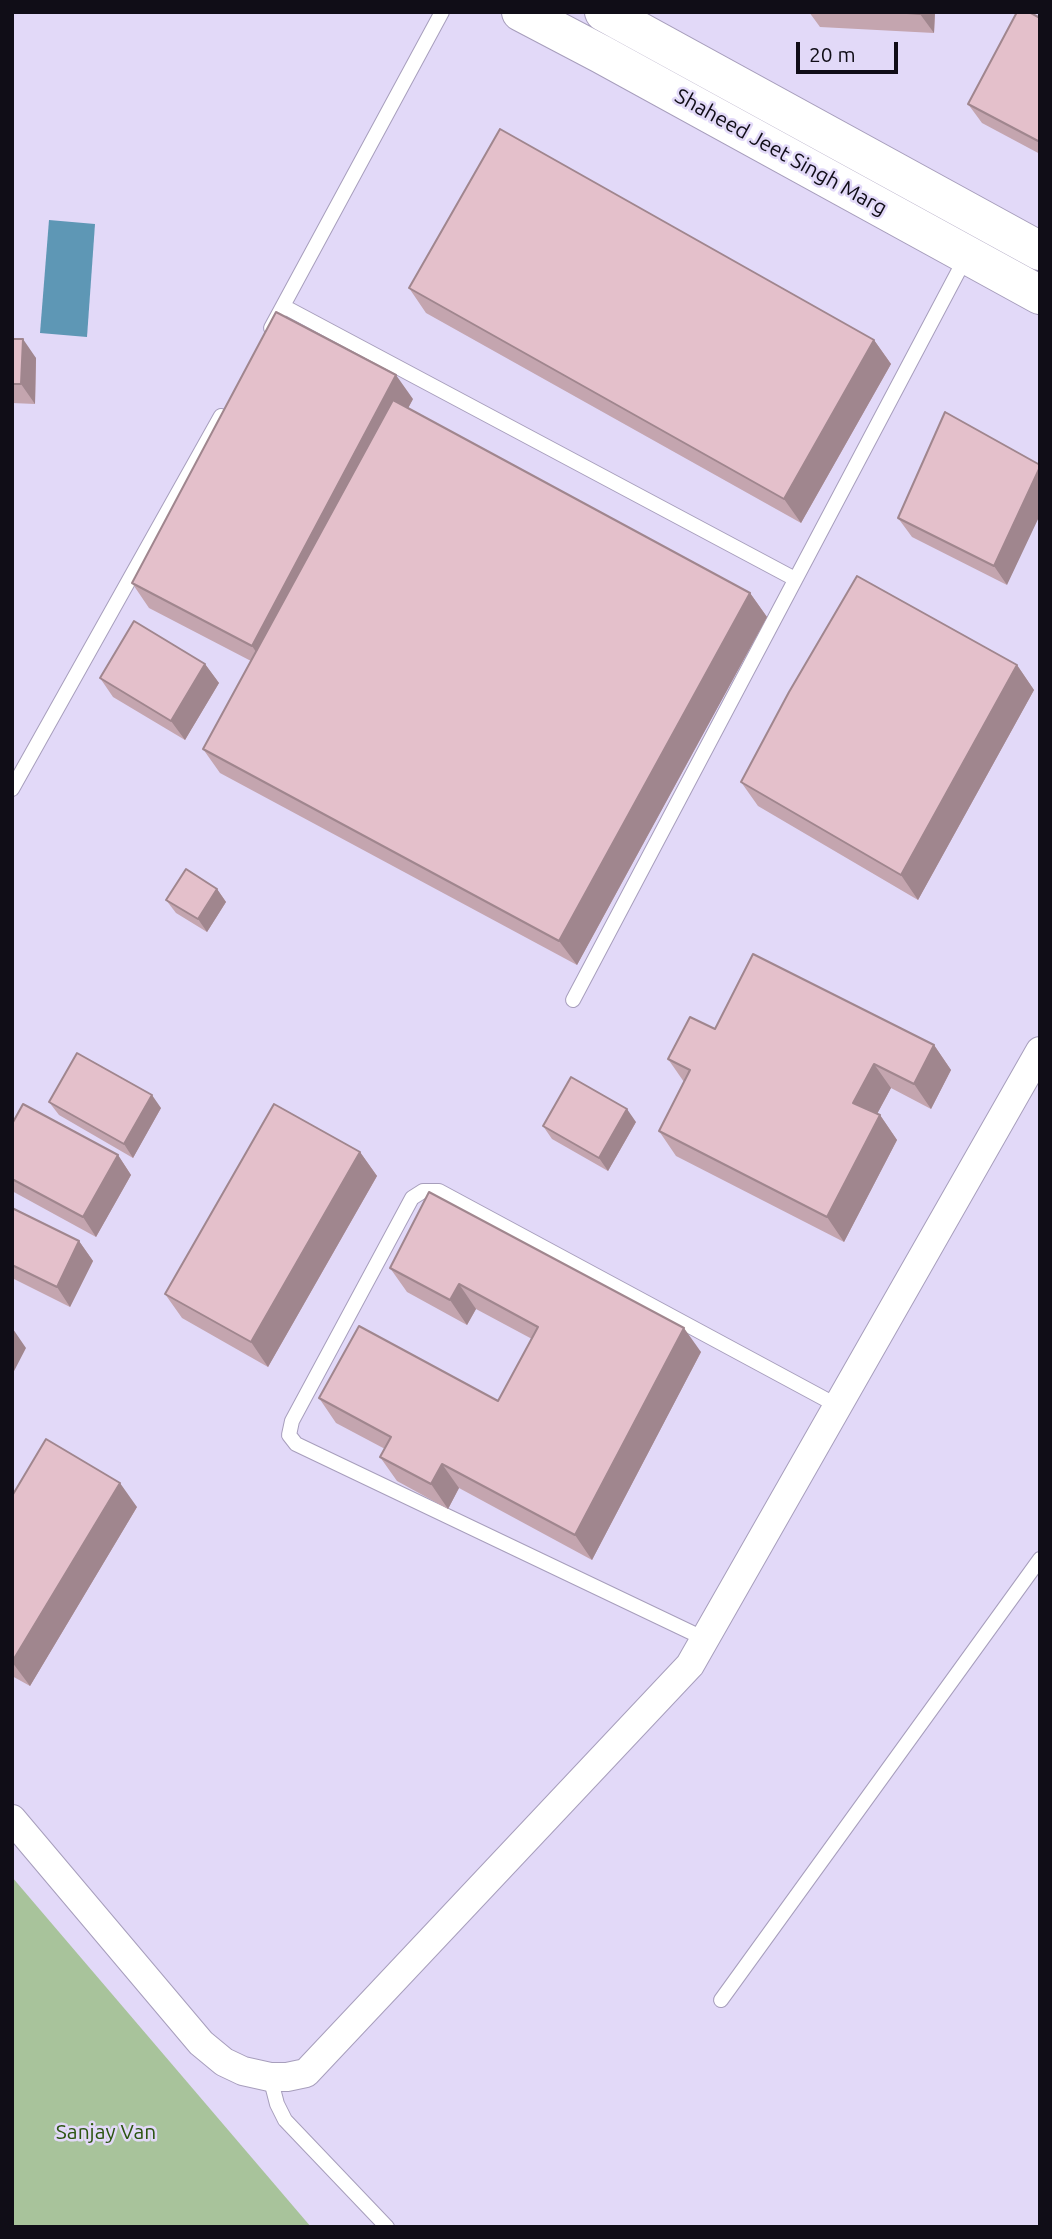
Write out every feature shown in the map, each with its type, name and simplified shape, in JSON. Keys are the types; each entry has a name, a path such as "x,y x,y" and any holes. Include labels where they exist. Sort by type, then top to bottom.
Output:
{"main road":[{"name":"Shaheed Jeet Singh Marg","path":"521,12 1040,295"},
{"name":"Shaheed Jeet Singh Marg","path":"604,12 1040,250"}],"street":[{"path":"12,1819 201,2043 224,2062 243,2071 270,2077 306,2073 690,1665 1040,1051"}],"lane":[{"path":"262,342 442,12"},
{"path":"573,1000 968,254"},
{"path":"283,306 795,579"},
{"path":"12,789 229,403"},
{"path":"705,1639 296,1444 289,1435 292,1421 412,1198 423,1191 439,1191 838,1406"},
{"path":"721,2000 1040,1559"},
{"path":"270,2077 277,2104 285,2120 387,2227"}],"green space":[{"name":"Sanjay Van","path":"12,1877 311,2227 12,2227"}],"water":[{"path":"49,220 95,224 87,337 40,333"}],"building":[{"path":"1017,12 1029,12 1040,18 1040,142 968,104"},
{"path":"500,129 874,340 784,499 409,288"},
{"path":"276,312 396,375 252,646 132,583"},
{"path":"12,339 23,339 21,384 12,384"},
{"path":"393,400 750,593 559,941 203,749"},
{"path":"945,412 1040,465 994,566 898,518"},
{"path":"857,576 1017,665 901,875 741,782 789,692"},
{"path":"134,621 205,664 171,721 100,678"},
{"path":"186,869 217,889 198,919 166,900"},
{"path":"753,954 934,1045 914,1084 874,1064 853,1103 880,1115 827,1217 659,1131 690,1070 668,1059 690,1017 715,1029"},
{"path":"77,1053 152,1095 124,1144 49,1102"},
{"path":"571,1077 627,1109 599,1158 543,1126"},
{"path":"23,1104 118,1155 83,1217 12,1179 12,1124"},
{"path":"274,1104 360,1152 251,1342 165,1294"},
{"path":"429,1192 684,1328 575,1535 442,1464 431,1484 380,1457 391,1437 319,1398 359,1326 498,1401 538,1327 459,1284 450,1300 390,1268"},
{"path":"12,1208 79,1241 57,1287 12,1265"},
{"path":"46,1439 120,1483 12,1662 12,1496"}]}
